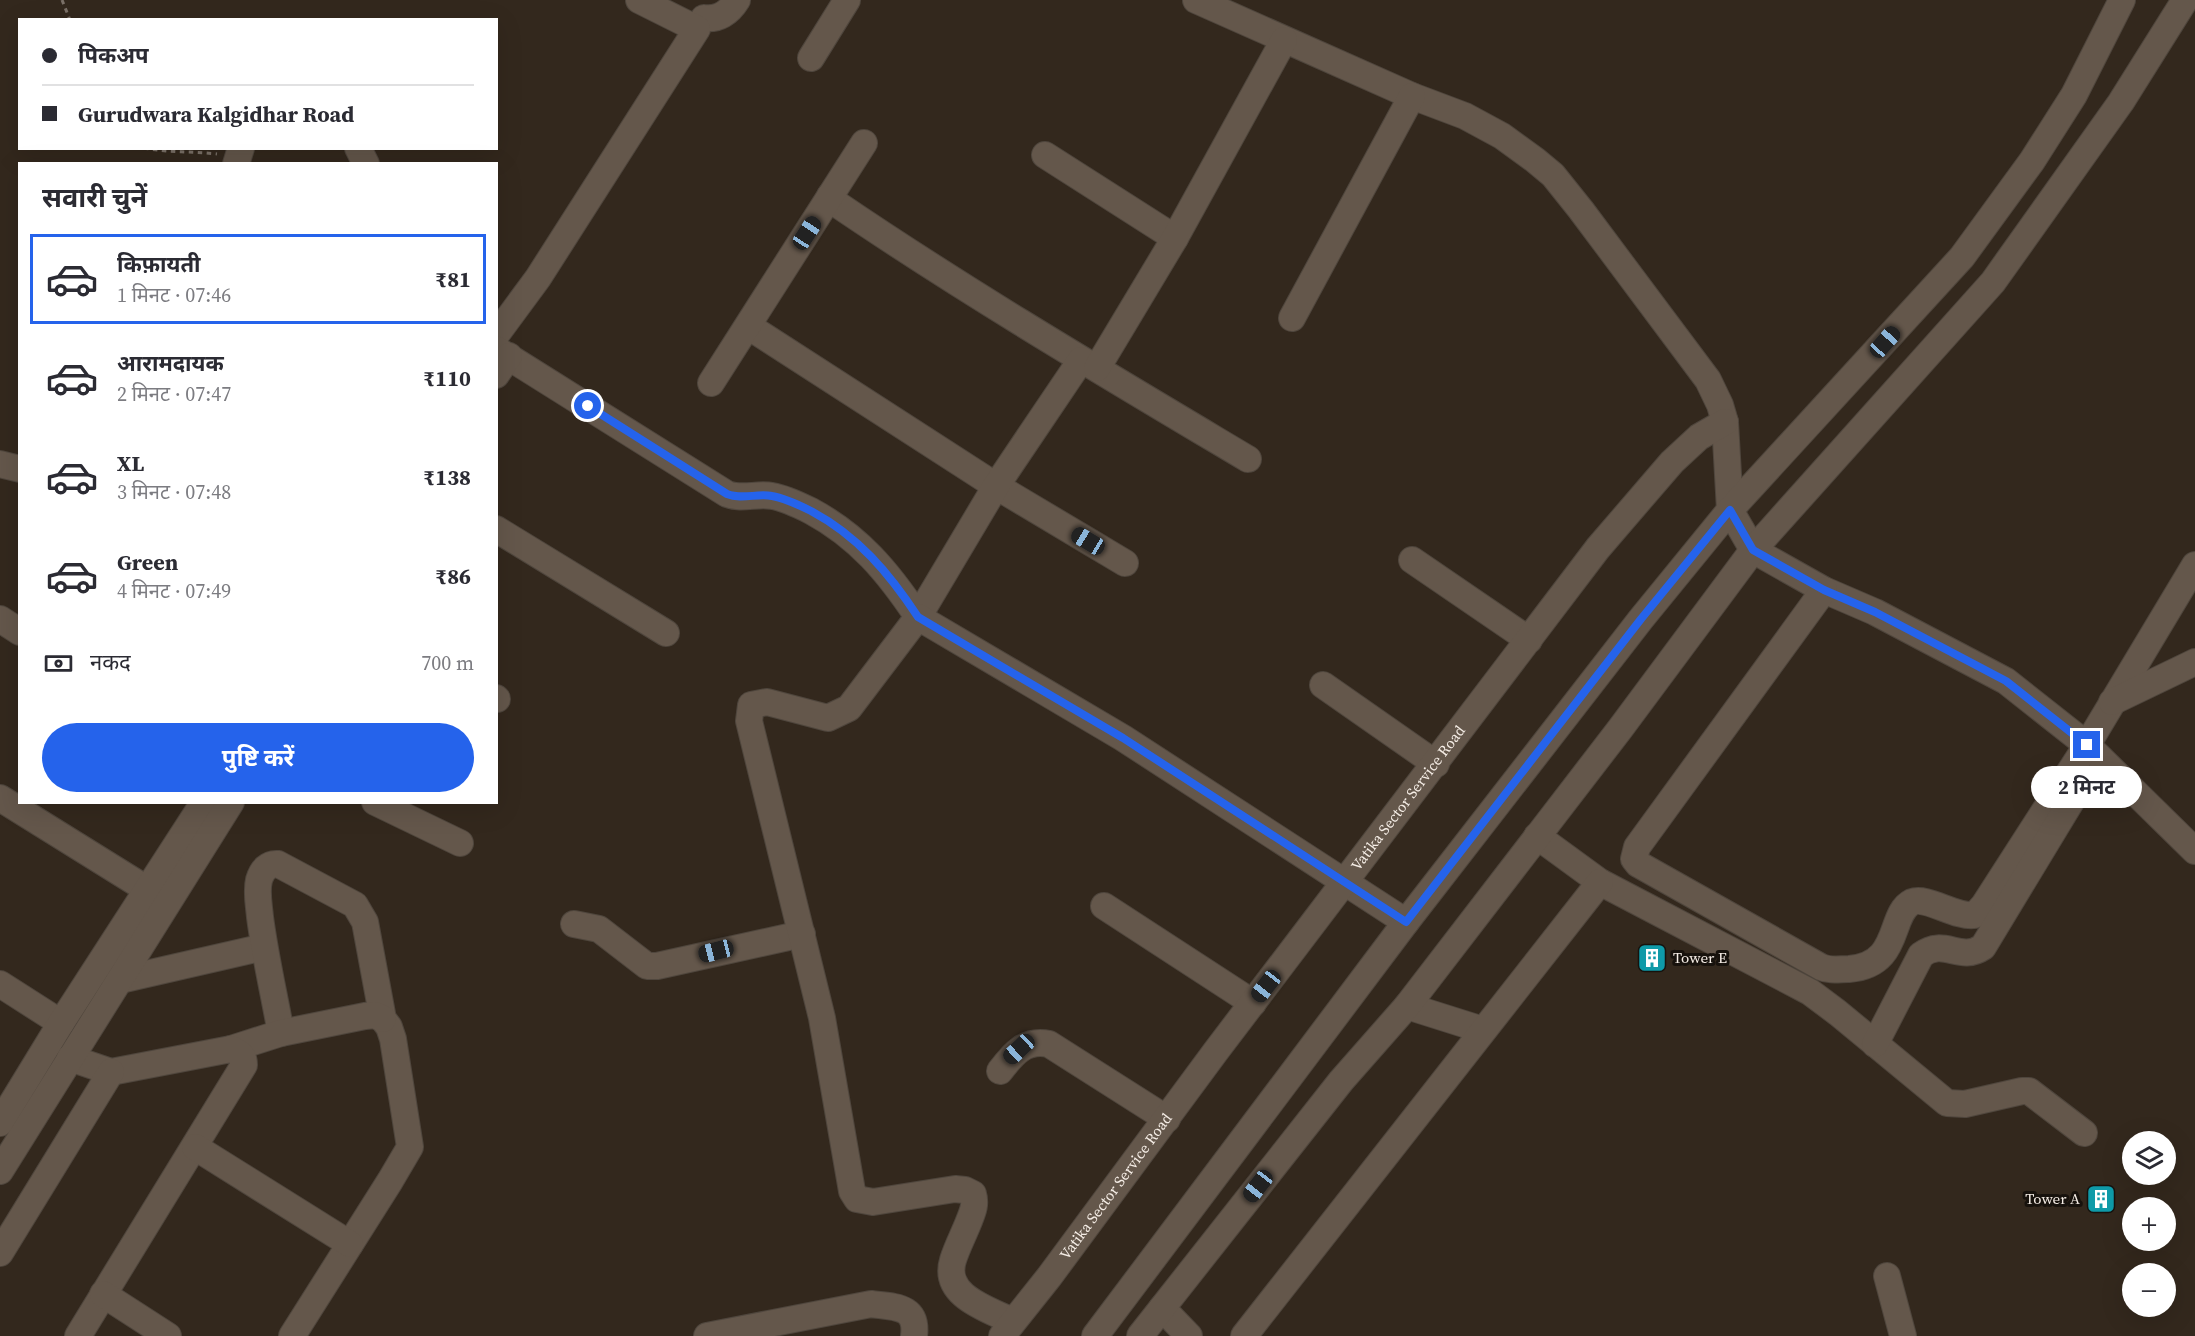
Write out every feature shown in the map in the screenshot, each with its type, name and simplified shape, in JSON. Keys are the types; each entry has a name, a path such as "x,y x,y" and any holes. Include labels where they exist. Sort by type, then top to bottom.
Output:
{"street":[{"path":"639,0 714,20 737,0"},
{"path":"811,58 847,0"},
{"path":"1196,0 1412,96 1465,116 1502,136 1553,175 1708,380 1725,422 1730,510 1753,550 1824,590 1875,612 2006,681 2093,751 2195,851"},
{"path":"1095,1336 1406,922 1641,619 1730,510 1962,257 2032,162 2074,95 2122,0"},
{"path":"1140,1336 1341,1082 1407,1006 1753,550 1993,282 2121,102 2185,0"},
{"path":"703,16 500,342 727,494 735,497 772,496 804,507 825,519 869,552 898,587 918,617 1123,738 1406,922"},
{"path":"1007,1329 963,1296 951,1274 952,1262 973,1211 975,1201 973,1194 955,1189 873,1202 857,1199 852,1191 822,1018 750,721 751,705 767,702 828,718 849,708 918,617 996,486 1089,364 1175,238 1284,40"},
{"path":"1292,318 1412,96"},
{"path":"711,383 864,143"},
{"path":"1045,154 1175,238"},
{"path":"830,196 831,200 880,233 1089,364 1248,459"},
{"path":"747,326 996,486 1125,563"},
{"name":"Vatika Sector Service Road","path":"1007,1329 1049,1277 1253,1003 1598,548 1672,462 1699,437 1725,422"},
{"path":"498,530 666,633"},
{"path":"1412,560 1529,640"},
{"path":"1875,1044 1921,955 1927,950 1937,948 1966,954 1983,947 2093,751 2112,702 2195,565"},
{"path":"1824,590 1637,847 1634,859 1638,864 1821,967 1831,970 1853,968 1878,959 1887,948 1903,911 1910,903 1927,902 1966,916 1975,915 2093,751"},
{"path":"0,620 18,631"},
{"path":"2112,702 2195,662"},
{"path":"1323,685 1436,764"},
{"path":"0,798 148,890"},
{"path":"0,1171 16,1113 61,1023 203,804"},
{"path":"16,1113 70,1058 230,804"},
{"path":"379,804 460,843"},
{"path":"1537,836 1600,882 1810,992 1947,1103 1965,1104 2022,1090 2029,1091 2084,1133"},
{"path":"281,1033 264,947 257,893 259,879 267,866 278,864 355,905 362,914 383,1019 393,1039 410,1147 292,1336"},
{"path":"1244,1336 1600,882"},
{"path":"1104,906 1253,1003"},
{"path":"574,924 598,929 647,966 657,966 802,934"},
{"path":"120,980 264,947"},
{"path":"0,984 61,1023"},
{"path":"1407,1006 1483,1030"},
{"path":"70,1058 111,1072 231,1049 281,1033 365,1016 375,1015 383,1019"},
{"path":"1000,1071 1019,1049 1039,1042 1049,1044 1167,1119"},
{"path":"78,1336 244,1065 244,1058 241,1054 231,1049"},
{"path":"0,1253 111,1072"},
{"path":"195,1147 350,1244"},
{"path":"1887,1276 1903,1336"},
{"path":"103,1294 168,1336"},
{"path":"707,1336 871,1304 907,1311 913,1317 915,1324 914,1336"},
{"path":"1162,1308 1189,1336"}],"path":[{"path":"62,0 69,18"},
{"path":"154,150 170,153 199,152 238,156"}],"place":[{"name":"Tower E","path":"1652,958"},
{"name":"Tower A","path":"2101,1199"}],"route":[{"path":"588,406 727,494 735,497 772,496 804,507 825,519 869,552 898,587 918,617 1123,738 1406,922 1641,619 1730,510 1753,550 1824,590 1875,612 2006,681 2087,745"}]}
